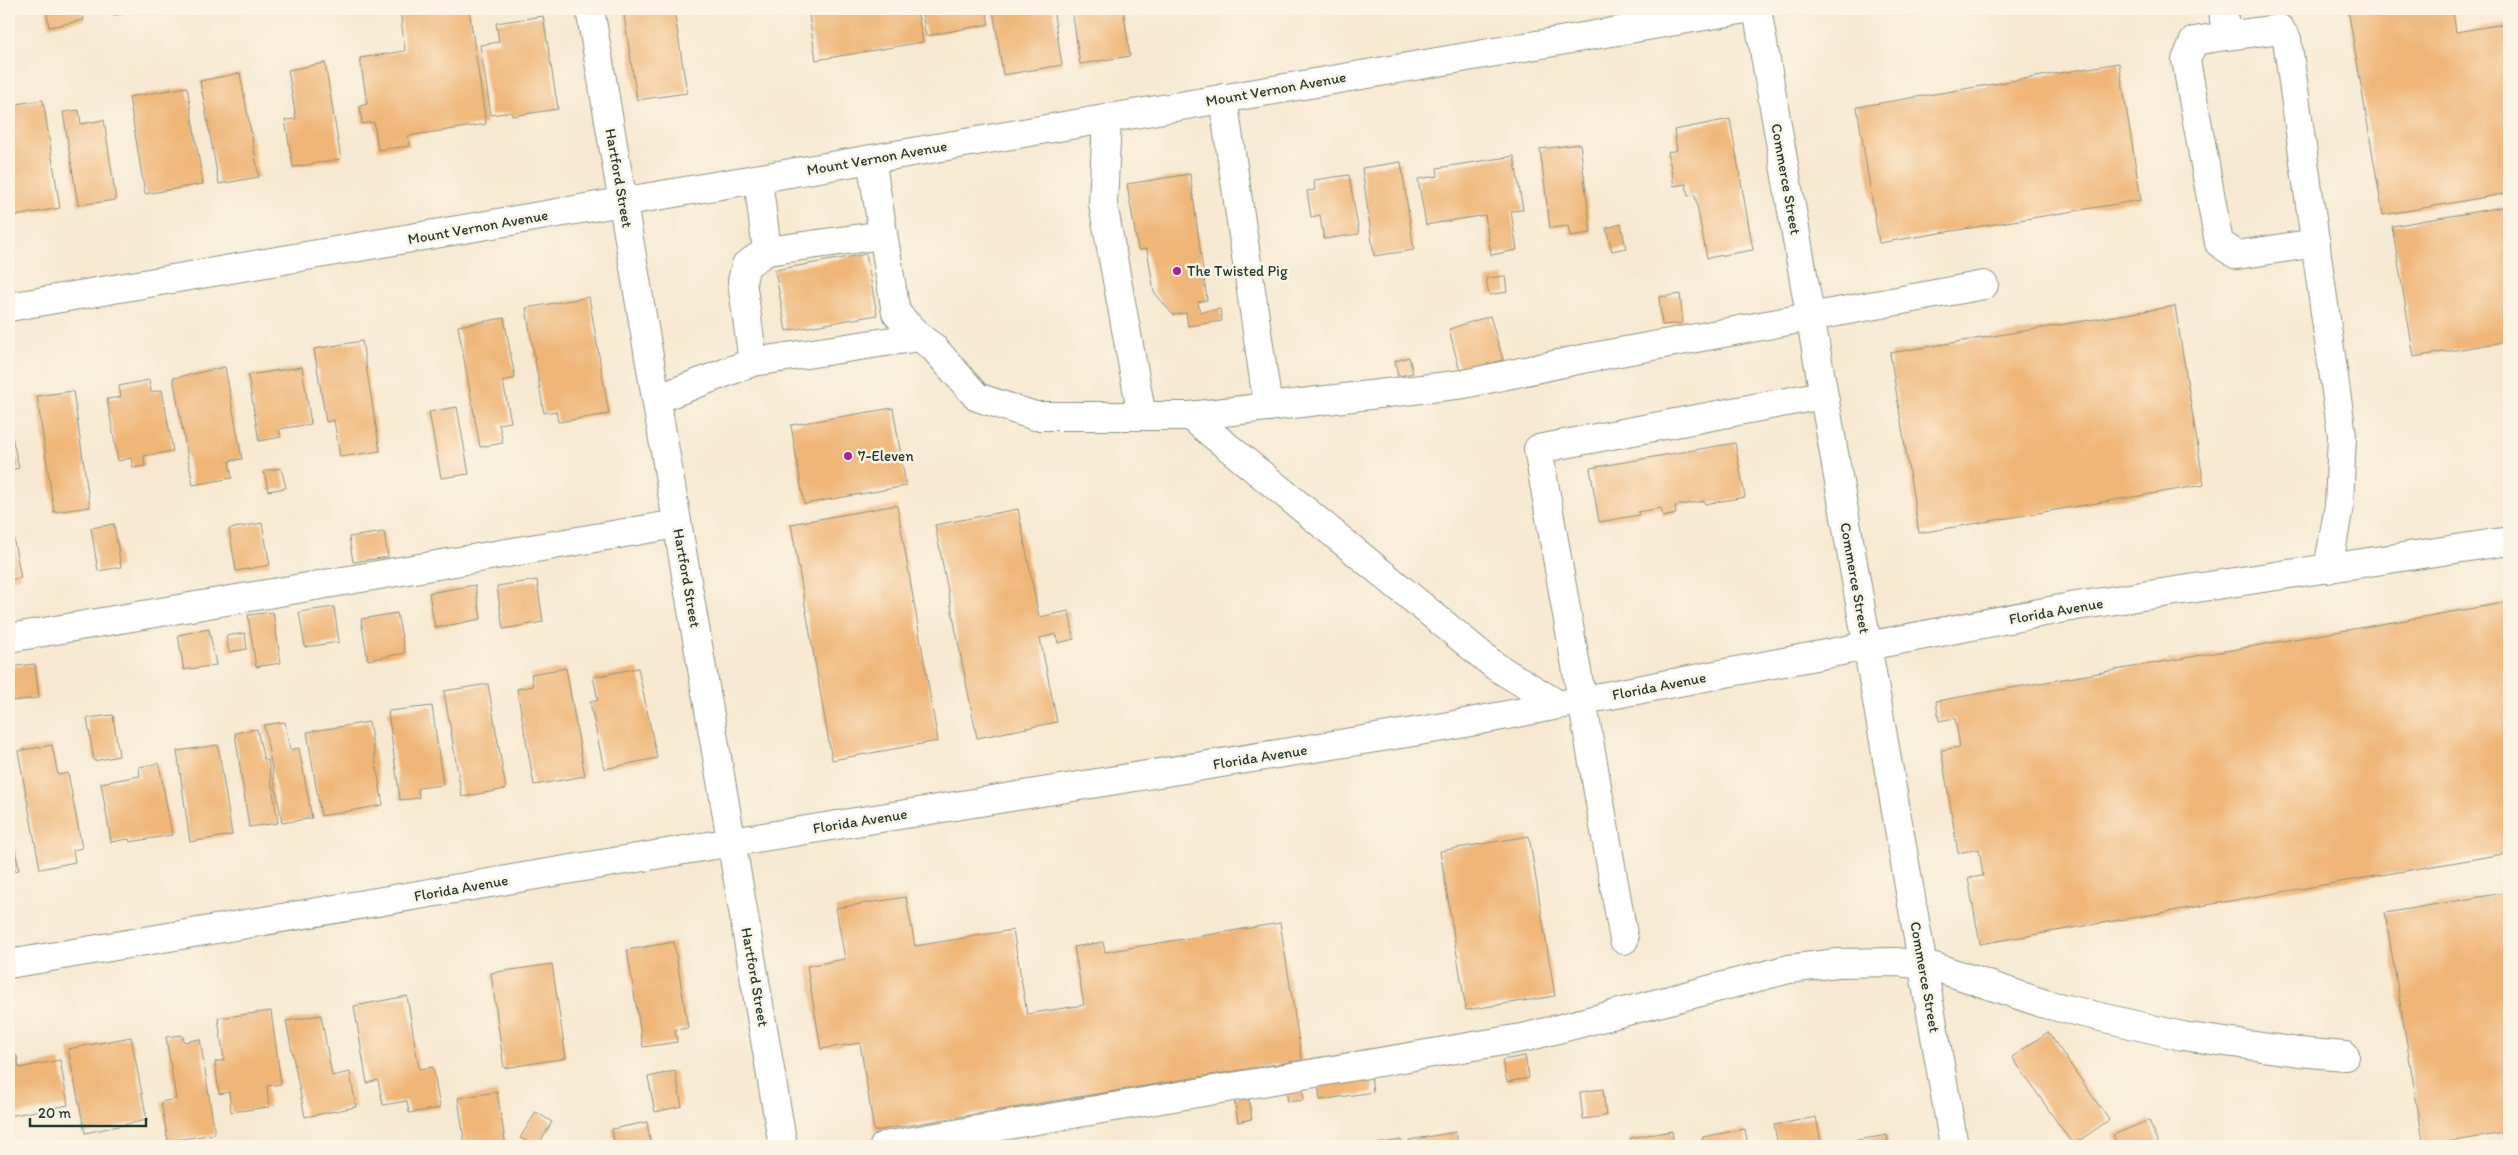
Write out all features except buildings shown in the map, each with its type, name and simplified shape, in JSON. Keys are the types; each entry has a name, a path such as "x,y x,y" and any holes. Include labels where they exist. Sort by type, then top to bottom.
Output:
{"street":[{"name":"Hartford Street","path":"590,9 783,1146"},
{"name":"Mount Vernon Avenue","path":"9,307 1746,9"},
{"name":"Commerce Street","path":"1757,9 1954,1146"},
{"path":"2223,9 2226,36"},
{"path":"2316,243 2237,255 2219,243 2186,60 2194,41 2280,29 2287,39 2316,243 2317,261 2342,435 2339,506 2328,569"},
{"path":"1223,98 1268,407"},
{"path":"1107,118 1103,204 1142,416"},
{"path":"871,159 896,313 919,337 933,347 977,397 1035,416 1190,416 1464,384 1582,359 1984,285"},
{"path":"758,179 767,251"},
{"path":"753,362 742,281 746,265 767,251 883,235"},
{"path":"657,399 753,362 919,337"},
{"path":"1624,940 1570,703 1538,450 1823,396"},
{"path":"1190,416 1495,666 1570,703"},
{"path":"9,638 677,524"},
{"name":"Florida Avenue","path":"9,964 732,842 1444,727 2076,606 2509,541"},
{"path":"884,1146 1527,1037 1788,969 1837,962 1898,962 1935,967 2045,1004 2182,1036 2298,1052 2345,1056"}],"place":[{"name":"The Twisted Pig","path":"1177,271"},
{"name":"7-Eleven","path":"848,456"}]}
